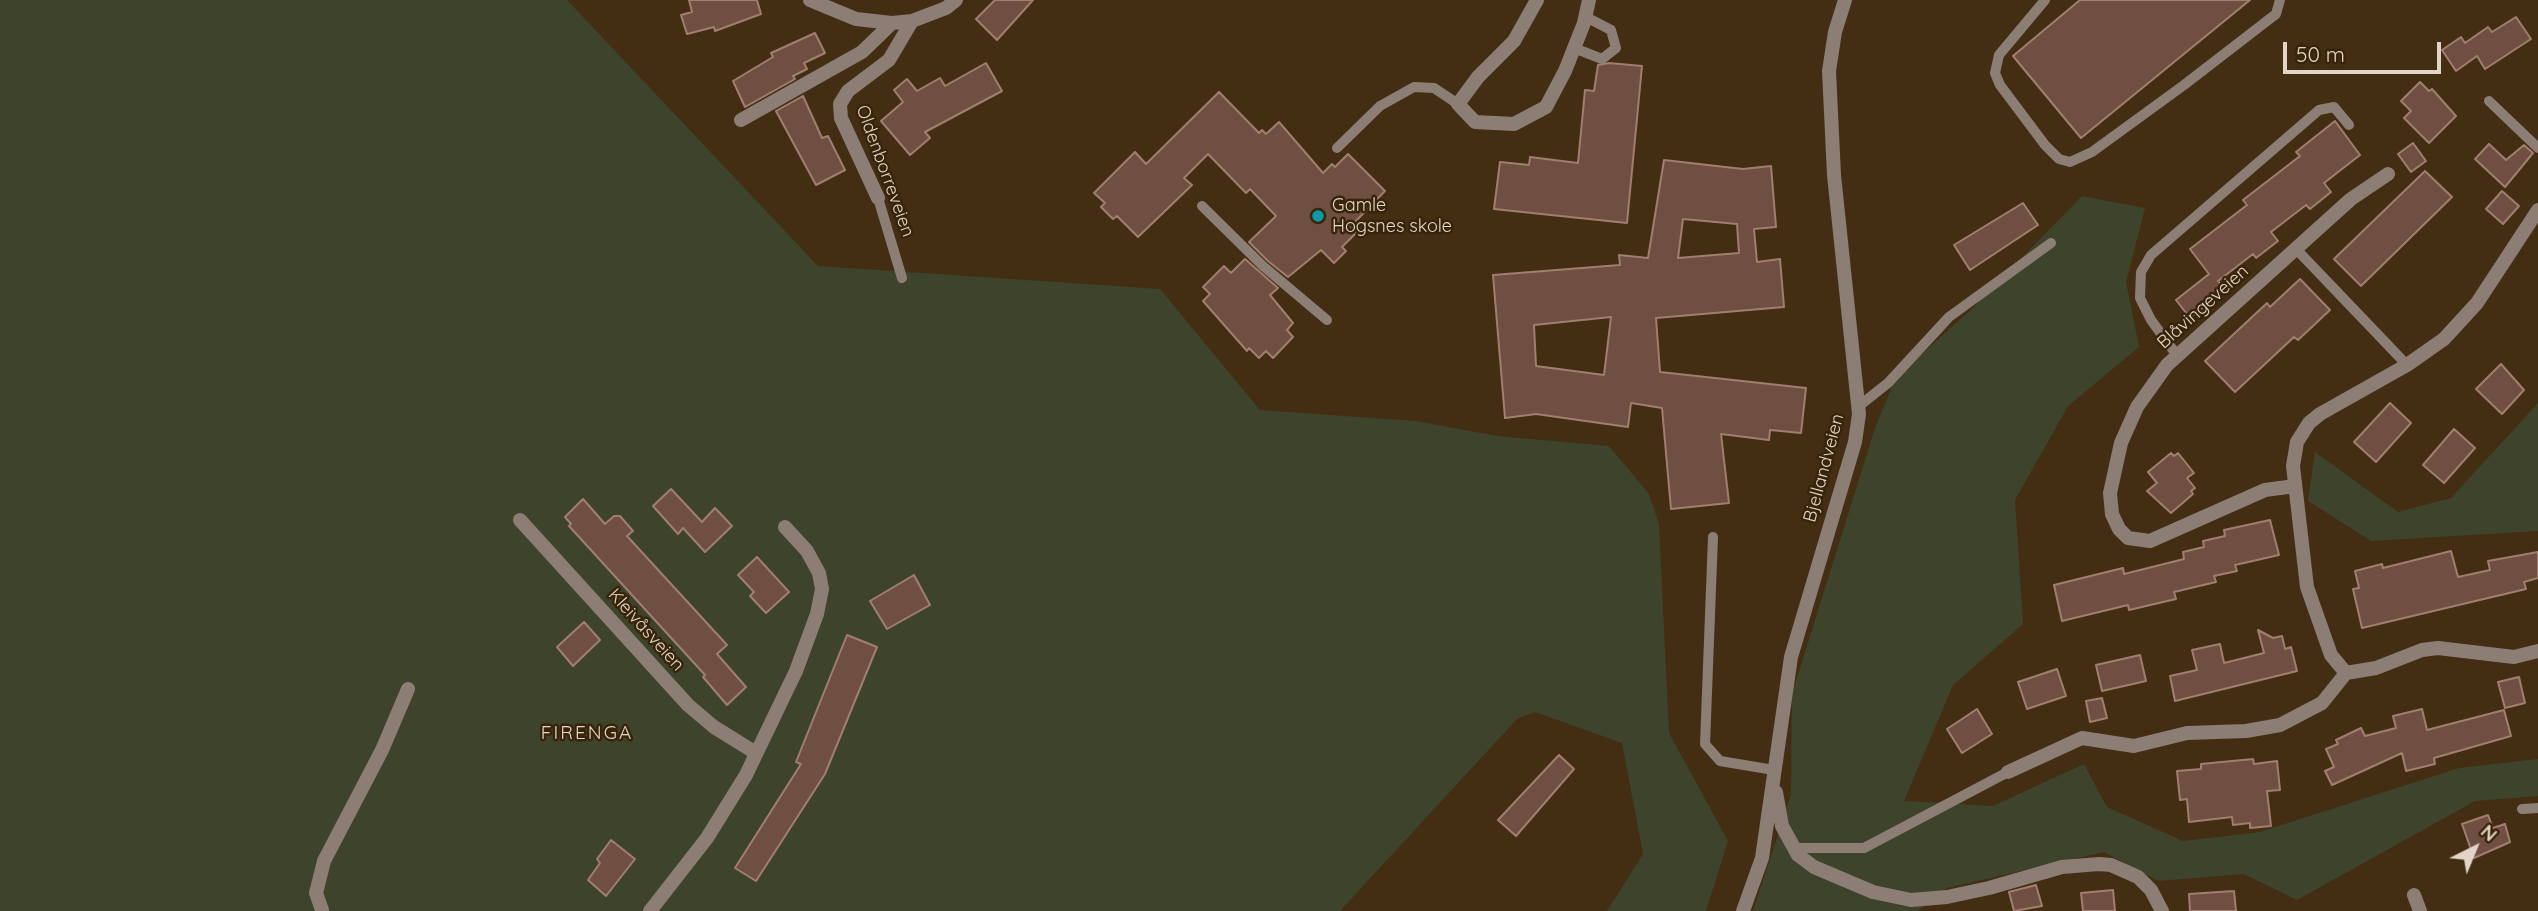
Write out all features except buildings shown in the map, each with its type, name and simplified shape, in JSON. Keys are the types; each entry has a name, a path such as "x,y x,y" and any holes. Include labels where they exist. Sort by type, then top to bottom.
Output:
{"street":[{"path":"810,0 856,19 892,23 912,21 946,8 956,0"},
{"path":"1537,0 1502,57 1478,77 1458,104 1475,122 1514,124 1546,107 1574,48 1586,17 1589,0"},
{"name":"Bjellandveien","path":"1743,911 1762,858 1791,657 1854,442 1859,406 1834,175 1829,72 1835,32 1845,0"},
{"name":"Oldenborreveien","path":"878,198 841,118 839,103 848,91 889,60 912,21"},
{"path":"741,120 862,52 892,23"},
{"name":"Blåvingeveien","path":"2295,486 2265,490 2150,541 2135,541 2119,530 2112,514 2110,493 2121,443 2137,407 2176,355 2297,250 2351,199 2388,174"},
{"path":"2346,673 2331,655 2311,605 2293,466 2297,442 2309,423 2407,365 2444,339 2477,303 2538,210"},
{"name":"Kleivåsveien","path":"520,520 688,705 714,727 757,753"},
{"path":"650,911 707,838 757,753 796,671 817,614 822,589 819,573 807,551 785,527"},
{"path":"2008,772 2082,738 2134,746 2187,733 2246,731 2280,725 2322,703 2346,673 2376,668 2422,650 2438,648 2514,657 2538,651"},
{"path":"323,911 316,893 324,861 382,750 408,689"},
{"path":"1774,777 1782,825 1798,855 1814,867 1873,892 1911,900 1989,888 2062,867 2110,865 2138,877 2151,890 2162,911"},
{"path":"2414,895 2420,911"}],"lane":[{"path":"2045,0 1999,55 1995,73 2000,85 2045,145 2059,159 2070,162 2092,152 2276,14 2280,0"},
{"path":"1574,48 1602,59 1616,48 1611,30 1586,17"},
{"path":"1337,148 1380,106 1414,87 1434,88 1458,104"},
{"path":"2489,101 2538,148"},
{"path":"2176,355 2151,320 2140,298 2141,272 2151,254 2319,110 2334,107 2349,125"},
{"name":"Oldenborreveien","path":"878,198 902,278"},
{"path":"1202,206 1263,266 1327,320"},
{"path":"1859,406 1888,383 1949,317 2051,243"},
{"path":"2297,250 2407,365"},
{"path":"1713,537 1705,744 1720,761 1774,777"},
{"path":"1794,848 1864,848 2008,772"},
{"path":"2522,809 2538,808"}],"green space":[{"path":"0,0 567,0 818,266 1160,289 1260,410 1416,421 1497,436 1609,446 1649,494 1659,524 1669,733 1728,841 1706,911 1607,911 1643,854 1622,743 1535,712 1517,719 1340,911 0,911"},
{"path":"2082,196 2145,208 2126,282 2139,347 2068,406 2015,500 2023,624 1953,685 1904,801 1993,806 2084,764 2107,807 2183,841 2260,832 2459,768 2538,759 2538,796 2475,801 2297,900 2244,874 2158,881 2104,852 1947,888 1918,911 1753,911 1791,795 1792,694 1875,428 1896,377 1974,307"},
{"path":"2538,403 2538,531 2371,541 2308,501 2315,452 2398,512 2451,498"}],"place":[{"name":"Gamle Hogsnes skole","path":"1318,216"}],"district":[{"name":"FIRENGA","path":"587,733"}]}
